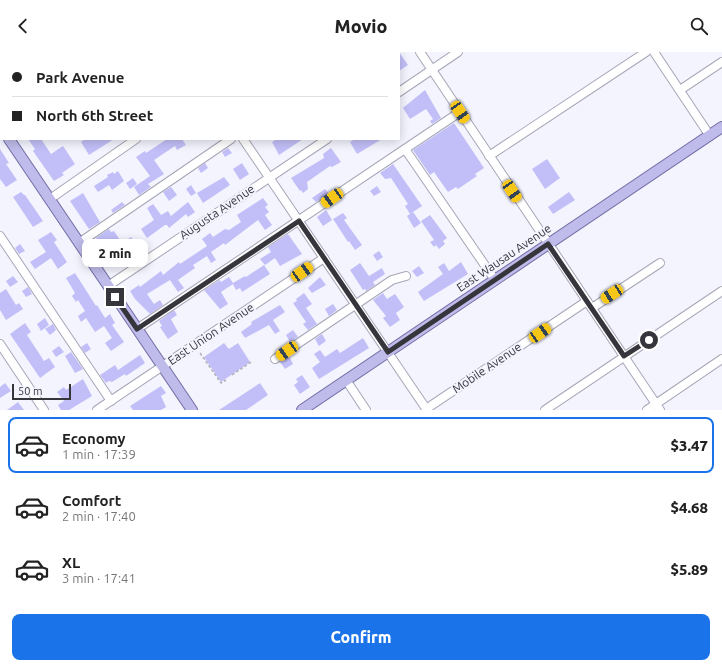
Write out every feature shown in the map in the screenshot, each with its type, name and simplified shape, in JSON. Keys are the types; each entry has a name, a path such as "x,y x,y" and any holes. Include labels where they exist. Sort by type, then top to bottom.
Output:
{"main road":[{"name":"East Wausau Avenue","path":"306,409 346,380 722,127"},
{"path":"10,140 192,410"}],"street":[{"path":"420,52 658,407"},
{"path":"400,91 458,52"},
{"path":"489,156 646,52"},
{"path":"654,52 710,136"},
{"path":"680,90 722,62"},
{"path":"137,329 460,112"},
{"path":"50,199 135,140"},
{"path":"79,243 230,140"},
{"path":"244,140 426,410"},
{"name":"Augusta Avenue","path":"108,286 326,140"},
{"path":"405,148 495,280"},
{"path":"0,236 111,401"},
{"name":"East Union Avenue","path":"97,410 324,258"},
{"name":"Mobile Avenue","path":"426,410 589,304 660,263"},
{"path":"275,359 392,280 406,276"},
{"path":"545,410 722,291"},
{"path":"0,344 44,410"},
{"path":"647,410 658,407 722,359"},
{"path":"346,380 366,410"}],"path":[{"path":"200,353 220,382 226,380"},
{"path":"232,375 252,362"}],"building":[{"path":"400,53 408,65 400,70"},
{"path":"425,90 441,118 432,124 430,121 433,119 426,109 410,119 403,108"},
{"path":"454,123 484,168 475,174 477,176 458,189 456,187 448,192 434,172 430,175 413,150"},
{"path":"29,140 42,140 51,154 63,146 75,164 62,173 64,175 54,181 33,151 35,149"},
{"path":"84,140 112,140 89,155 81,142"},
{"path":"166,140 183,140 186,145 177,150 175,146 154,160 164,174 148,184 151,187 139,195 134,187 150,176 136,157 145,151 146,153"},
{"path":"275,140 302,140 279,155 272,142"},
{"path":"353,140 380,140 357,154 350,142"},
{"path":"228,148 232,153 225,157 222,152"},
{"path":"331,148 341,162 332,167 330,166 307,182 308,189 303,193 301,190 300,191 291,178 324,158 323,154"},
{"path":"0,149 9,163 6,164 17,180 6,187 0,179"},
{"path":"547,159 560,178 545,189 532,169"},
{"path":"205,163 208,168 201,173 198,168"},
{"path":"242,163 249,174 240,180 233,169"},
{"path":"393,164 422,206 410,214 405,206 408,204 391,178 385,179 380,173"},
{"path":"118,171 124,181 112,190 109,185 98,192 94,186 108,177 107,175 113,172 114,174"},
{"path":"224,177 230,185 203,203 197,193"},
{"path":"133,178 137,184 130,189 126,183"},
{"path":"191,185 196,193 191,196 186,189"},
{"path":"377,186 381,192 374,196 370,191"},
{"path":"171,187 177,195 169,201 163,192"},
{"path":"325,189 329,194 316,202 312,198"},
{"path":"21,192 25,195 43,221 33,227 13,197"},
{"path":"569,192 575,200 553,214 548,207"},
{"path":"83,193 100,222 89,229 70,201"},
{"path":"263,198 268,205 265,207 269,212 265,215 272,225 265,230 258,220 225,245 224,243 211,252 216,260 211,263 207,256 193,265 195,268 178,280 184,288 178,292 170,280 147,294 154,304 160,300 163,305 150,314 135,299 130,291 139,285 140,287 161,271 163,275 179,262 180,264 207,246 202,239 210,233 213,237 225,229 229,230 241,222 237,215"},
{"path":"122,202 125,205 113,213 111,210"},
{"path":"188,202 195,212 188,217 186,214 169,228 165,225 147,238 141,229 154,220 147,208 153,204 161,215 168,211 171,216"},
{"path":"326,210 332,220 323,226 317,217"},
{"path":"413,212 421,223 414,228 407,216"},
{"path":"343,213 347,218 344,220 362,245 355,250 333,219"},
{"path":"430,215 447,238 443,241 445,244 439,249 436,245 434,247 430,242 434,240 421,221"},
{"path":"109,229 111,232 114,231 122,243 131,237 136,244 124,252 127,256 116,264 96,238"},
{"path":"51,232 57,240 54,242 67,262 58,269 51,258 35,269 30,262 46,252 38,240"},
{"path":"288,234 302,254 280,266 275,258 265,265 260,259 271,252 268,247"},
{"path":"20,244 25,251 19,254 15,248"},
{"path":"379,251 383,257 377,261 373,255"},
{"path":"461,262 468,274 424,301 418,292 443,274 438,267 444,263 449,271"},
{"path":"360,263 369,276 382,268 385,274 373,282 375,285 366,291 365,289 363,290 350,270"},
{"path":"264,265 270,274 242,292 240,288 236,290 233,284 221,292 228,304 220,309 204,290 220,280 221,282 229,277 233,283 245,276 246,277"},
{"path":"419,266 424,273 417,277 412,271"},
{"path":"75,273 105,318 110,314 115,323 112,325 124,342 111,351 105,343 112,338 104,326 95,332 86,318 81,322 78,316 85,311 78,300 76,302 72,296 75,293 66,278"},
{"path":"13,276 18,282 10,287 6,281"},
{"path":"320,277 326,285 312,293 308,288"},
{"path":"28,287 32,294 26,297 22,291"},
{"path":"6,289 16,305 19,303 23,309 6,320 0,310 0,293"},
{"path":"304,293 312,304 306,308 317,324 308,330 303,324 306,322 293,303 297,301 296,299"},
{"path":"383,293 387,299 395,294 404,307 396,313 400,320 390,327 383,318 386,316 373,300"},
{"path":"333,304 337,310 329,316 325,309"},
{"path":"280,305 285,312 273,320 280,331 275,334 269,325 245,338 241,332 252,324 251,322"},
{"path":"174,310 177,315 171,319 178,332 168,339 160,327 162,326 159,321"},
{"path":"45,318 49,325 41,331 37,324"},
{"path":"25,323 31,332 27,335 44,361 49,358 55,367 40,378 10,334"},
{"path":"53,324 56,330 50,335 45,329"},
{"path":"293,330 298,337 290,342 286,335"},
{"path":"322,334 326,341 319,346 315,339"},
{"path":"363,338 369,348 319,379 312,368 320,362 314,354 320,350 325,357 337,349 340,353"},
{"path":"87,343 91,349 85,353 81,347"},
{"path":"224,343 229,349 238,343 250,362 221,382 204,357"},
{"path":"59,346 64,352 56,357 52,351"},
{"path":"71,352 83,369 75,373 65,356"},
{"path":"140,355 145,363 126,376 125,374 112,382 109,381 106,383 100,375 115,365 118,370"},
{"path":"289,356 293,364 285,369 280,362"},
{"path":"302,375 310,387 300,394 294,385 298,382 296,379"},
{"path":"83,379 92,396 69,410 61,410 58,405 64,401 57,392 64,387 66,390"},
{"path":"5,383 11,391 0,398 0,387"},
{"path":"260,383 268,395 246,410 219,410"},
{"path":"161,386 166,393 161,396 166,407 161,410 133,410 130,406"},
{"path":"18,402 24,410 7,410"}],"route":[{"path":"115,297 137,329 299,221 388,352 548,244 624,356 649,340"}]}
